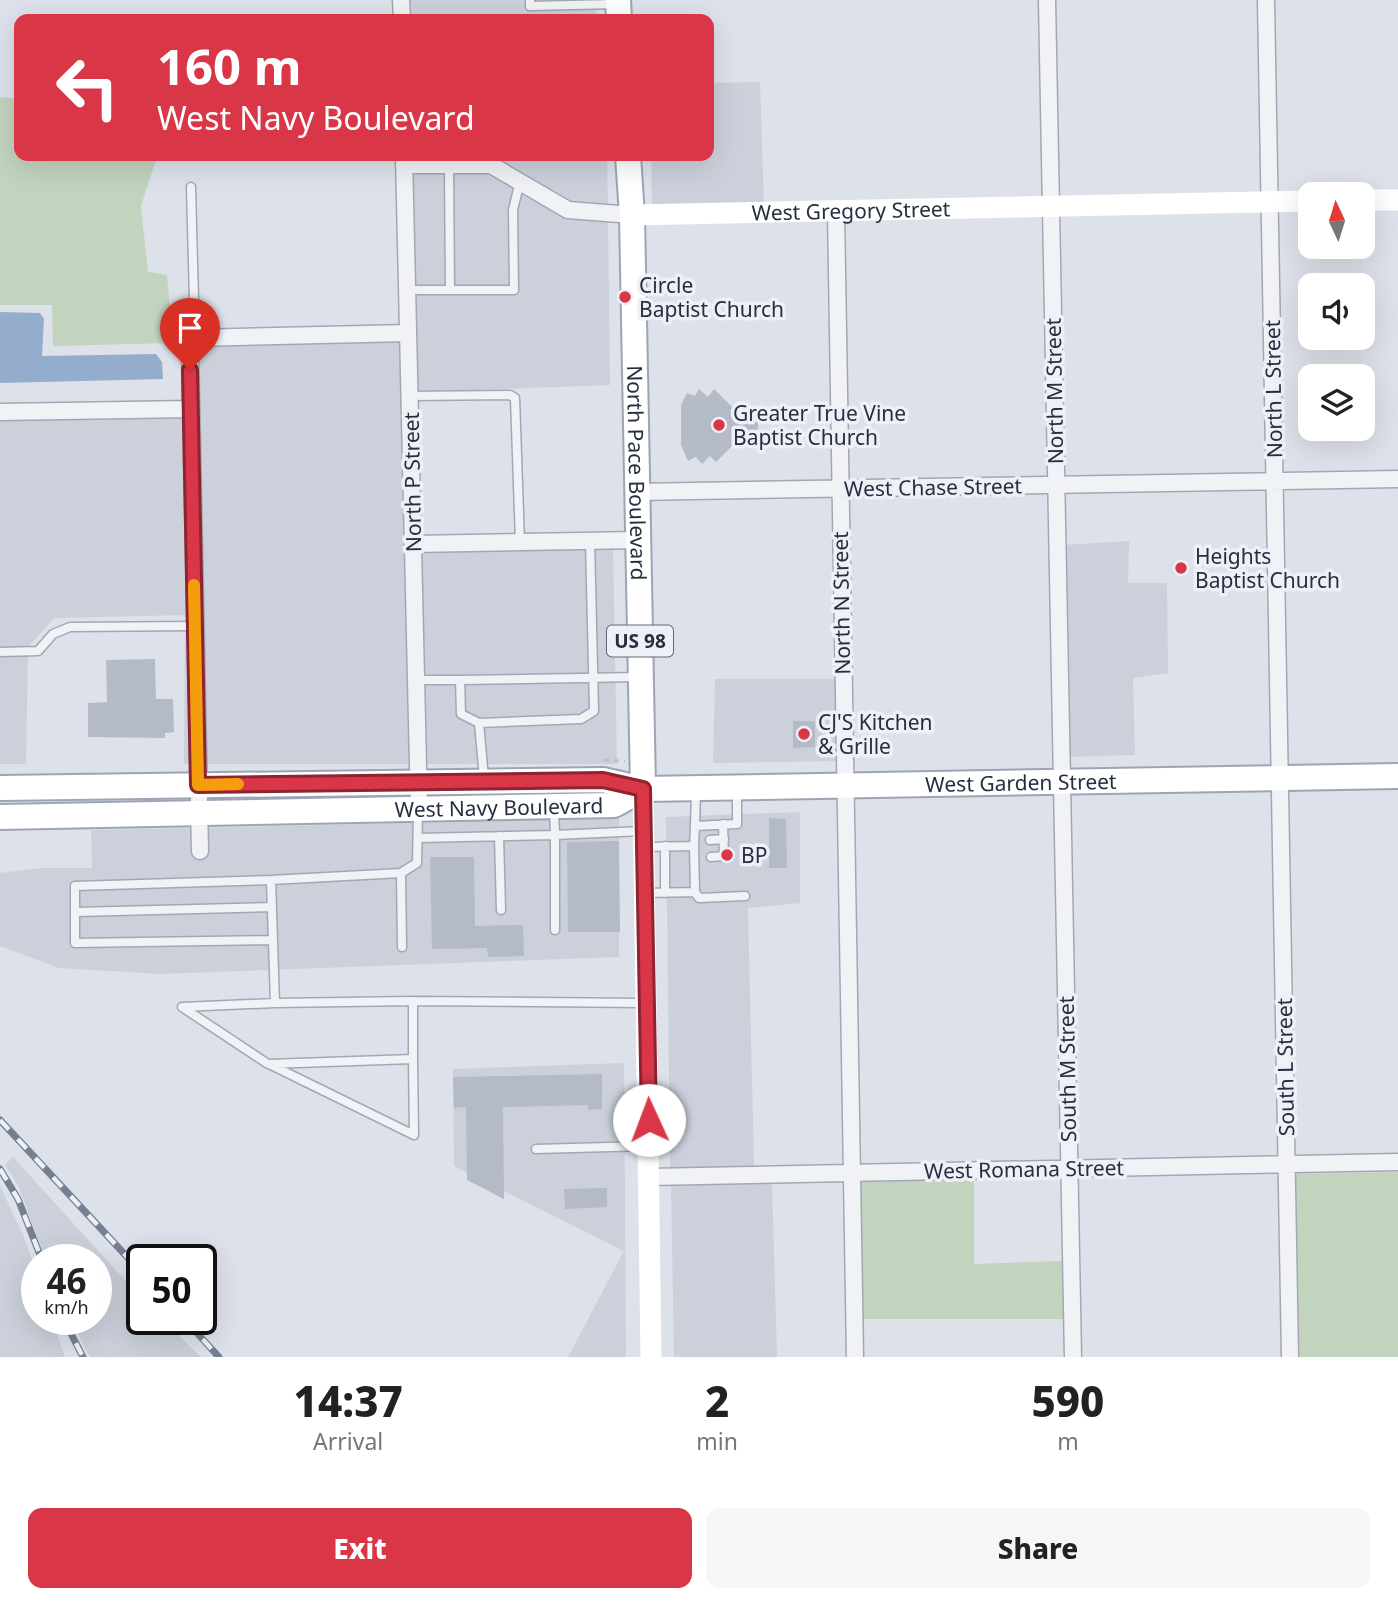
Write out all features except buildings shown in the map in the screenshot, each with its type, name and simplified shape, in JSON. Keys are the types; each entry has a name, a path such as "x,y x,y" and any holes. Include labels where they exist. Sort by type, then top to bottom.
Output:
{"main road":[{"name":"North Pace Boulevard","path":"628,161 632,215 643,789"},
{"name":"West Garden Street","path":"643,789 1398,775"},
{"name":"West Navy Boulevard","path":"0,788 603,780 643,789"},
{"name":"West Navy Boulevard","path":"0,817 614,806 643,789"}],"street":[{"name":"North M Street","path":"1047,0 1061,782"},
{"name":"North L Street","path":"1266,0 1280,778"},
{"name":"North P Street","path":"404,161 418,809"},
{"name":"West Gregory Street","path":"413,161 449,165 491,165 568,210 632,215 1298,201"},
{"path":"1376,200 1398,200"},
{"name":"North N Street","path":"836,211 855,1357"},
{"path":"200,851 190,349 195,338 408,333"},
{"path":"0,412 190,409"},
{"name":"West Chase Street","path":"636,492 1398,479"},
{"path":"413,544 637,540"},
{"name":"South L Street","path":"1280,778 1290,1357"},
{"name":"South M Street","path":"1061,782 1073,1357"},
{"path":"643,789 643,839 655,893 647,1003 651,1357"},
{"name":"West Romana Street","path":"650,1177 1398,1162"}],"lane":[{"path":"530,0 530,6 618,8"},
{"path":"449,165 450,290"},
{"path":"407,290 514,289 513,210 520,181"},
{"path":"191,187 195,338"},
{"path":"410,396 510,395 515,398 520,542"},
{"path":"460,680 461,714 479,723 581,719 594,711 596,677 590,541"},
{"path":"0,652 38,651 53,634 70,627 195,625"},
{"path":"415,680 640,677"},
{"path":"479,723 484,781"},
{"path":"696,788 695,892 699,898 745,896"},
{"path":"695,826 737,824 737,788"},
{"path":"554,806 555,930"},
{"path":"273,940 75,943 75,886 401,873 417,863 418,809"},
{"path":"711,857 724,856 723,824"},
{"path":"418,838 555,835 643,839 665,846 695,843"},
{"path":"499,836 500,910"},
{"path":"710,840 724,839"},
{"path":"665,846 655,893 695,892"},
{"path":"401,873 402,947"},
{"path":"271,880 275,1003"},
{"path":"75,912 271,907"},
{"path":"413,1001 414,1135 268,1064 182,1007 413,1001 647,1003"},
{"path":"268,1064 413,1059"},
{"path":"537,1149 649,1146"}],"shaded area":[{"path":"408,0 595,0 596,14 408,14"},
{"path":"760,82 764,205 652,207 651,161 714,161 714,83"},
{"path":"499,161 607,161 608,206 570,203"},
{"path":"490,172 565,217 608,222 610,385 417,392 411,173"},
{"path":"401,341 410,764 204,764 199,345"},
{"path":"183,417 191,764 184,764 185,615 54,618 28,647 26,764 0,764 0,420"},
{"path":"1129,541 1128,583 1167,583 1168,673 1133,678 1135,755 1067,757 1063,545"},
{"path":"613,548 617,764 423,764 420,552"},
{"path":"715,679 836,679 837,761 713,763"},
{"path":"800,812 800,903 748,908 754,1167 670,1169 666,817"},
{"path":"619,818 619,957 160,974 59,968 0,946 0,873 41,868 92,868 91,830 194,828 193,858 206,858 207,828"},
{"path":"624,1063 626,1357 568,1357 624,1251 454,1166 453,1069"},
{"path":"13,1157 92,1244 40,1244 18,1185 5,1165"},
{"path":"772,1182 777,1357 674,1357 671,1184"},
{"path":"0,1186 26,1244 21,1244 21,1335 57,1335 65,1357 0,1357"},
{"path":"112,1266 126,1281 126,1335 178,1335 201,1357 90,1357 79,1335 112,1335"}],"green space":[{"path":"0,97 14,98 14,161 155,161 141,206 148,272 167,275 173,343 53,346 52,305 0,305"},
{"path":"1398,1172 1398,1357 1298,1357 1294,1174"},
{"path":"974,1178 974,1264 1064,1261 1065,1319 861,1319 858,1180"}],"water":[{"path":"0,312 40,313 44,319 42,356 156,354 162,362 163,379 0,383"}],"railway":[{"path":"0,1120 126,1256"},
{"path":"0,1169 18,1199 36,1244"},
{"path":"72,1335 83,1357"},
{"path":"199,1335 219,1357"}],"slow traffic":[{"path":"194,585 198,785 238,784"}],"place":[{"name":"Circle Baptist Church","path":"625,297"},
{"name":"Greater True Vine Baptist Church","path":"719,425"},
{"name":"Heights Baptist Church","path":"1181,568"},
{"name":"CJ'S Kitchen & Grille","path":"804,734"},
{"name":"BP","path":"727,855"}],"route":[{"path":"190,370 198,785 603,780 643,789 649,1120"}]}
